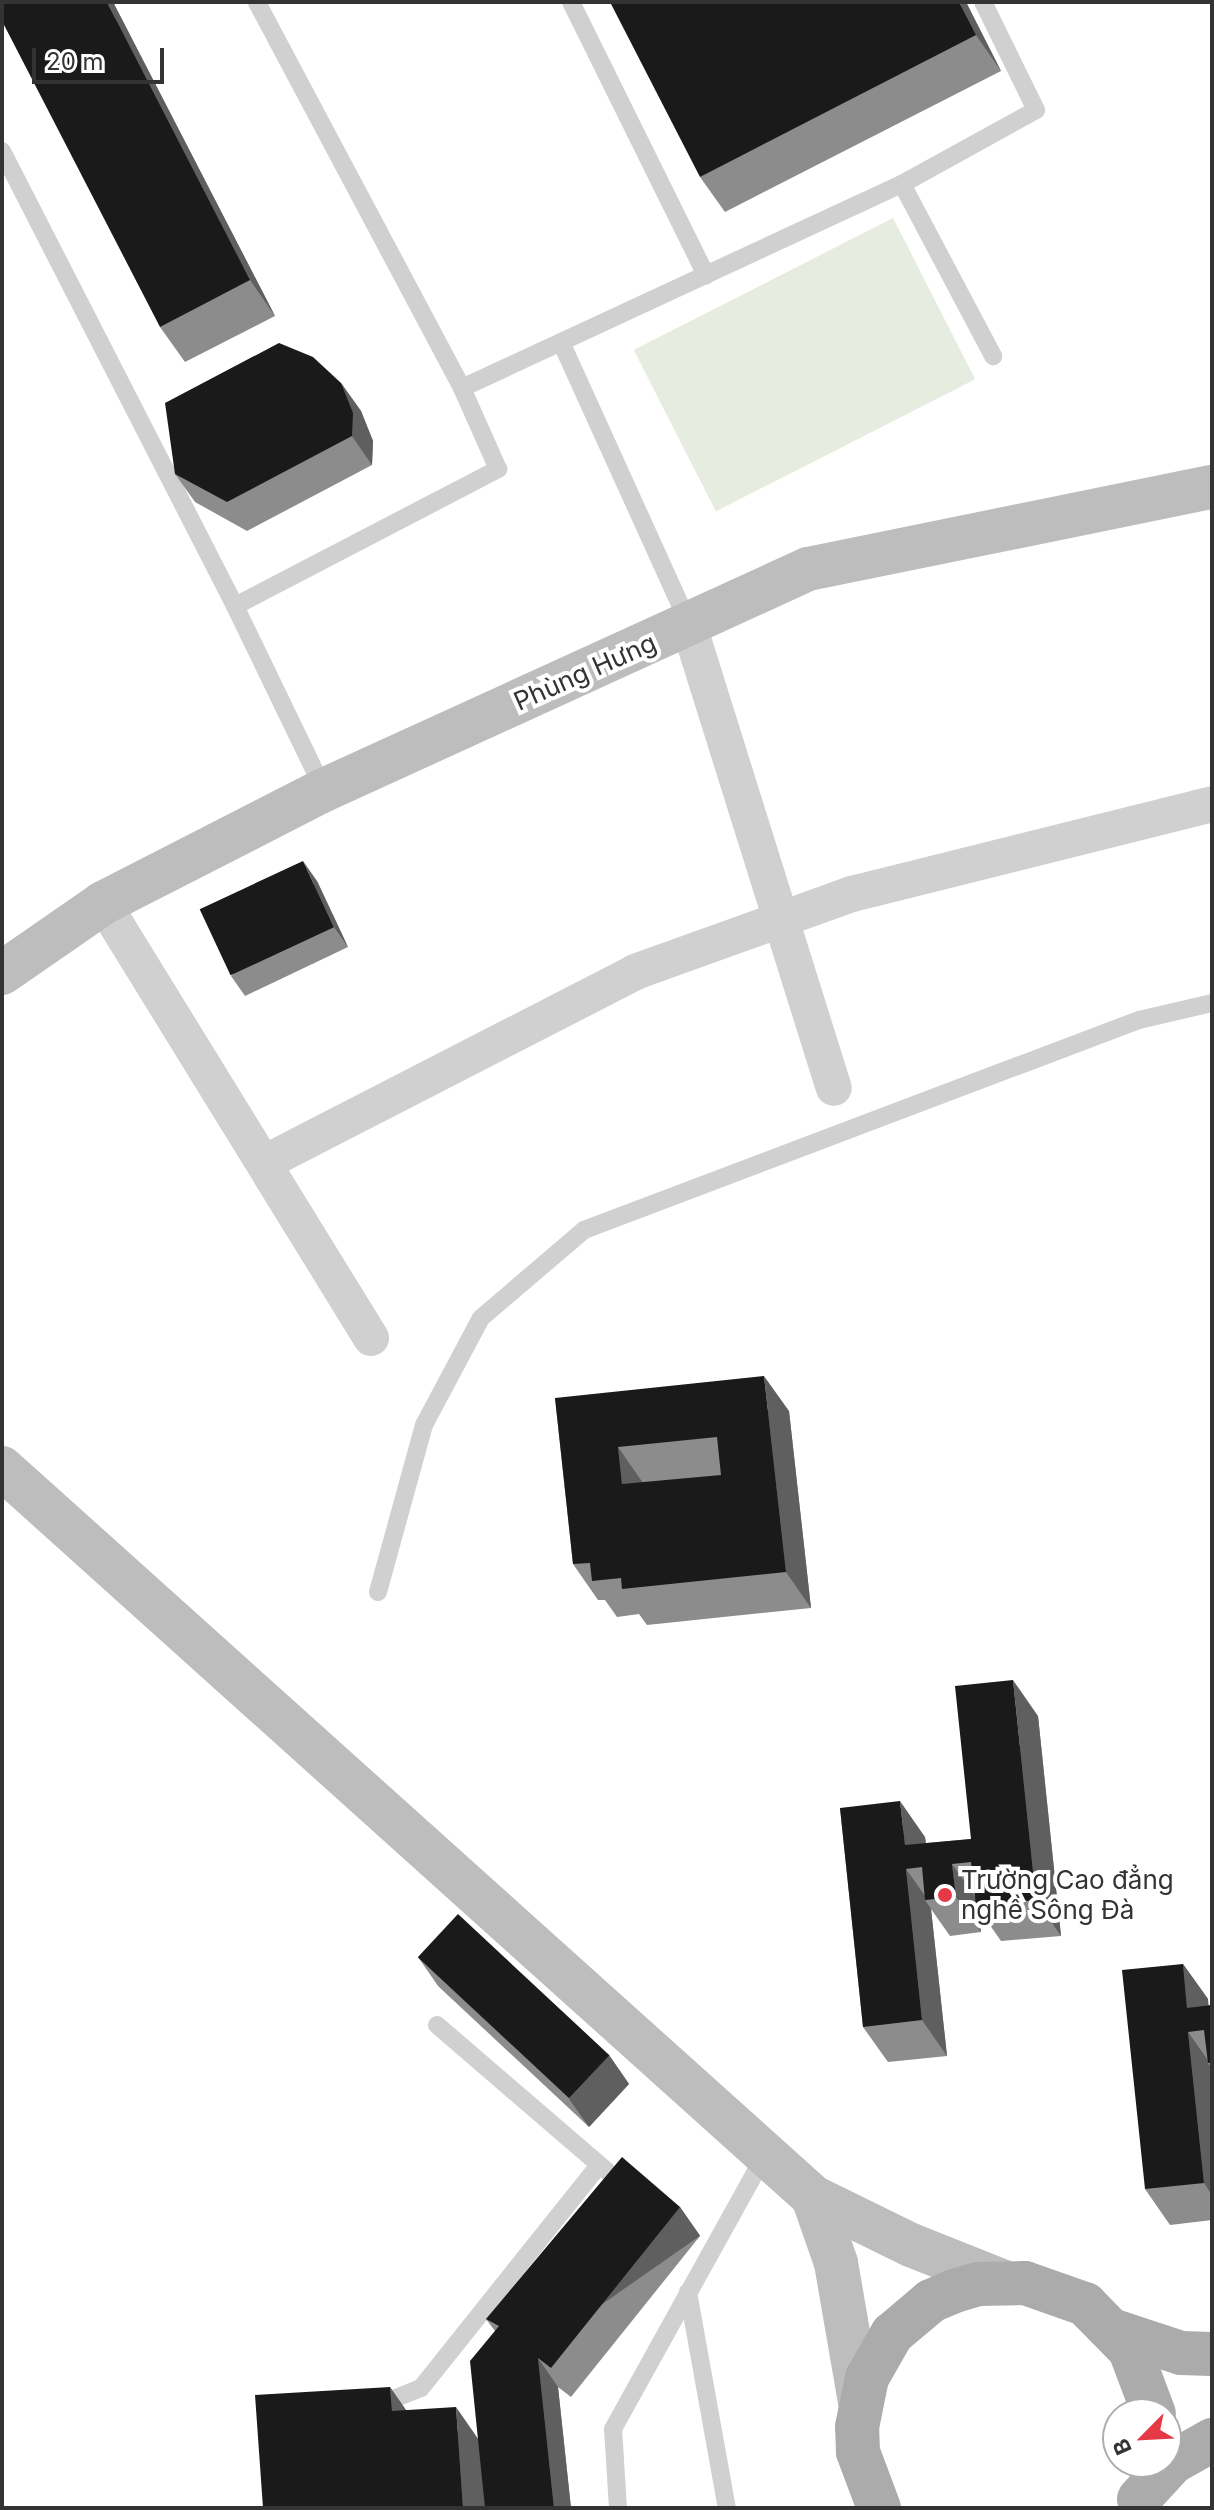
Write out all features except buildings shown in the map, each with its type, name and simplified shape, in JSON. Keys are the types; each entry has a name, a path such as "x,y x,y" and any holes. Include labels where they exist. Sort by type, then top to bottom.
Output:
{"main road":[{"name":"Phùng Hưng","path":"2,973 103,903 324,790 689,626 808,569 1212,487"},
{"path":"2,1468 813,2197 911,2245 1004,2282 1066,2294 1117,2332 1181,2353 1212,2354"},
{"path":"813,2197 836,2263 860,2402 858,2452 879,2508"},
{"path":"860,2402 878,2355 911,2316 954,2291 1004,2282"},
{"path":"1117,2332 1141,2369 1149,2398"},
{"path":"1141,2490 1173,2462 1212,2440"}],"street":[{"path":"689,626 834,1088"},
{"path":"266,1162 635,972 852,894 1212,804"},
{"path":"103,903 266,1162 371,1338"}],"lane":[{"path":"235,606 498,469 462,388 257,2"},
{"path":"571,2 706,275"},
{"path":"462,388 902,184 1036,110 983,2"},
{"path":"2,151 235,606 324,790"},
{"path":"902,184 993,356"},
{"path":"561,342 689,626"},
{"path":"378,1592 424,1425 481,1318 584,1230 1139,1020 1212,1003"},
{"path":"437,2025 599,2165 625,2183"},
{"path":"618,2508 613,2429 688,2292 708,2242 766,2154"},
{"path":"358,2408 386,2405 421,2388 599,2165"},
{"path":"688,2292 727,2508"}],"shaded area":[{"path":"893,218 975,379 716,511 634,350"}],"place":[{"name":"Trường Cao đẳng nghề Sông Đà","path":"945,1895"}]}
